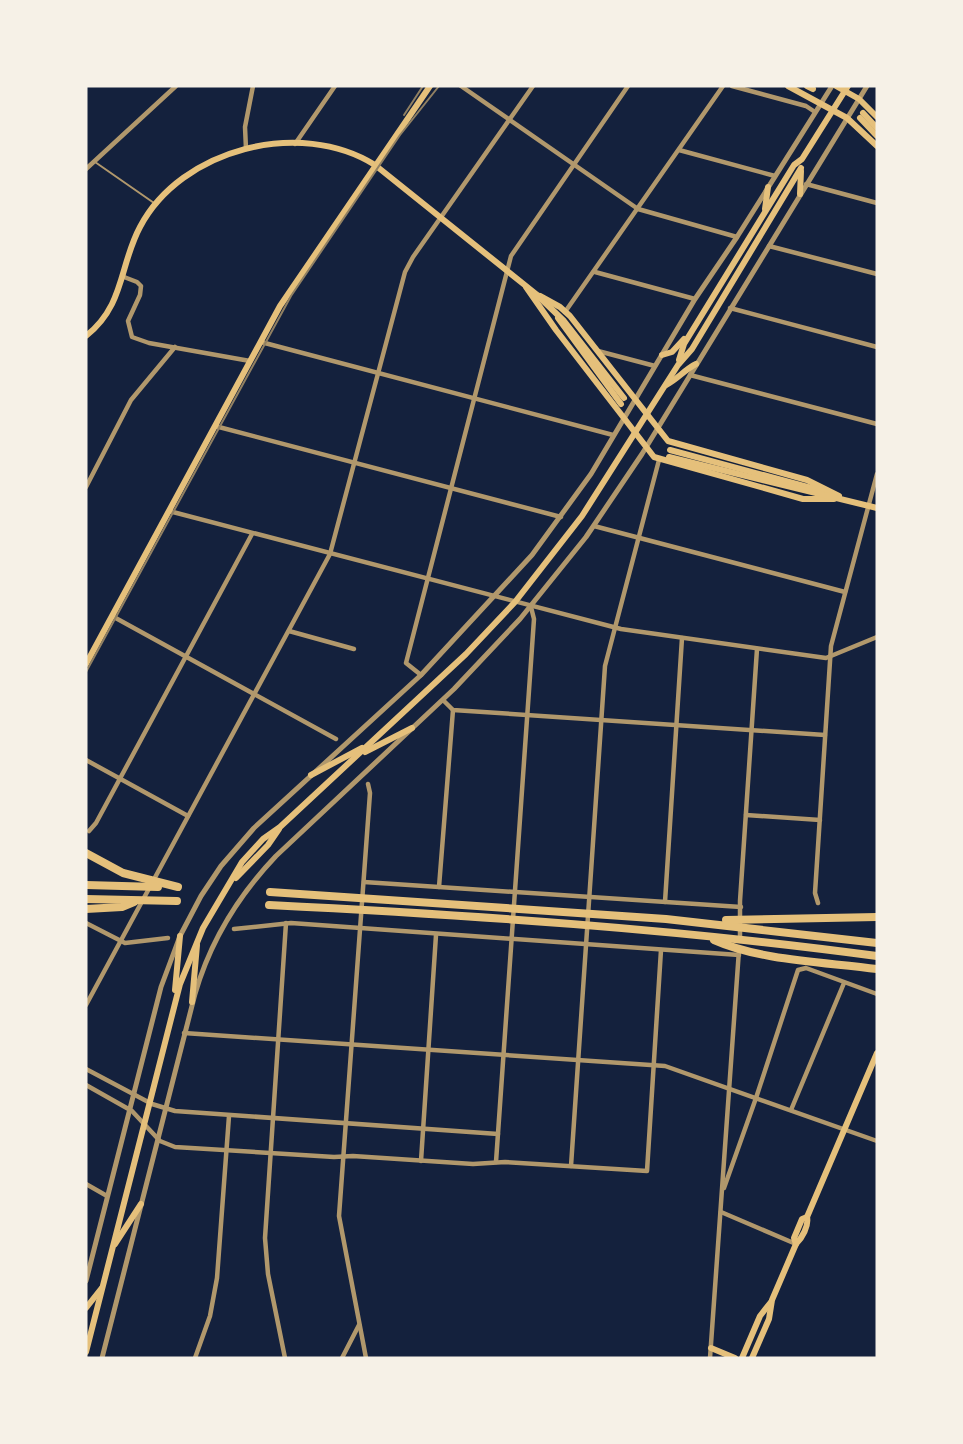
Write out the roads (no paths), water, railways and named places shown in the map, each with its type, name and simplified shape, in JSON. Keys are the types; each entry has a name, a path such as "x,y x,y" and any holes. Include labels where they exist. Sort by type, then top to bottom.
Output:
{"highway":[{"path":"86,853 123,873 178,887 86,885"},
{"path":"270,892 686,920 877,943"},
{"path":"86,899 177,901"},
{"path":"86,909 122,907 142,900"},
{"path":"269,905 705,935 877,956"},
{"path":"686,920 877,917"},
{"path":"705,935 725,945 768,954 877,969"}],"main road":[{"path":"86,664 260,342 296,281 430,86"},
{"path":"789,86 847,118 877,146"},
{"path":"834,86 847,88 877,117"},
{"path":"678,365 684,344 794,165 802,159 847,88"},
{"path":"877,128 861,116 877,136"},
{"path":"86,336 111,307 124,277 135,238 155,204 170,187 192,170 227,154 246,149 295,144 335,148 375,165 536,294 559,318 622,401"},
{"path":"800,194 802,159"},
{"path":"86,1352 184,972 198,939 245,857 466,654 515,602 578,522 664,386 692,349 801,168"},
{"path":"765,212 768,187"},
{"path":"525,285 597,351 666,440 675,445 807,480 836,497"},
{"path":"559,318 624,418 645,447 659,460 803,499 836,497"},
{"path":"662,355 672,352 693,330"},
{"path":"664,386 679,379 682,372 696,364"},
{"path":"669,454 877,508"},
{"path":"357,756 412,728"},
{"path":"311,775 370,744"},
{"path":"173,1007 180,936"},
{"path":"192,1002 198,939"},
{"path":"742,1358 760,1316 772,1300 796,1244 793,1238 802,1219 807,1217 877,1054"},
{"path":"112,1248 141,1205"},
{"path":"86,1308 102,1288"},
{"path":"752,1358 769,1320 772,1300"},
{"path":"711,1348 735,1358"}],"street":[{"path":"86,169 176,86"},
{"path":"246,149 245,127 253,86"},
{"path":"295,144 335,86"},
{"path":"461,86 638,209 737,237"},
{"path":"86,1005 330,554 405,272 533,86"},
{"path":"421,675 406,663 511,256 628,86"},
{"path":"559,318 595,272 723,86"},
{"path":"732,86 806,106 815,112"},
{"path":"86,1277 161,986 180,936 201,896 254,828 421,675 532,555 591,474 695,299 821,102 834,86"},
{"path":"102,1358 192,1002 205,965 222,930 257,876 443,700 531,607 593,526 657,428 867,86"},
{"path":"679,150 775,176"},
{"path":"806,184 877,202"},
{"path":"768,246 877,274"},
{"path":"595,272 695,299"},
{"path":"124,277 141,286 140,295 128,321 132,337 149,343 250,361"},
{"path":"730,308 877,347"},
{"path":"260,342 612,435"},
{"path":"86,487 131,400 176,346"},
{"path":"597,351 654,366"},
{"path":"689,375 877,424"},
{"path":"214,426 561,517"},
{"path":"571,1166 605,666 659,460"},
{"path":"818,904 815,893 831,656 865,505 877,474"},
{"path":"169,511 614,628 826,658 877,637"},
{"path":"593,526 845,592"},
{"path":"89,831 252,534"},
{"path":"496,1162 534,620 531,607"},
{"path":"112,616 336,738"},
{"path":"289,631 354,649"},
{"path":"665,902 682,638"},
{"path":"710,1358 742,915 757,649"},
{"path":"443,700 453,710 825,735"},
{"path":"439,887 453,710"},
{"path":"86,760 188,816"},
{"path":"366,1358 340,1229 370,791 368,784"},
{"path":"746,815 820,820"},
{"path":"364,882 741,907"},
{"path":"86,923 120,942 130,944 168,938"},
{"path":"234,929 286,923 661,950 739,953"},
{"path":"285,1358 268,1274 265,1238 286,923"},
{"path":"421,1161 436,935"},
{"path":"86,1085 130,1109 157,1139 172,1146 473,1164 496,1162 647,1171 661,950"},
{"path":"722,1192 756,1098 796,972 800,968 806,968 877,994"},
{"path":"791,1110 844,983"},
{"path":"184,1034 654,1065 877,1141"},
{"path":"86,1069 164,1109 229,1116 498,1134"},
{"path":"195,1358 210,1315 217,1278 229,1116"},
{"path":"86,1184 107,1196"},
{"path":"721,1212 796,1244"},
{"path":"342,1358 360,1322"}],"lane":[{"path":"94,161 155,204"}],"railway":[{"path":"404,115 423,86"},
{"path":"86,672 291,296 400,135 439,86"}]}
